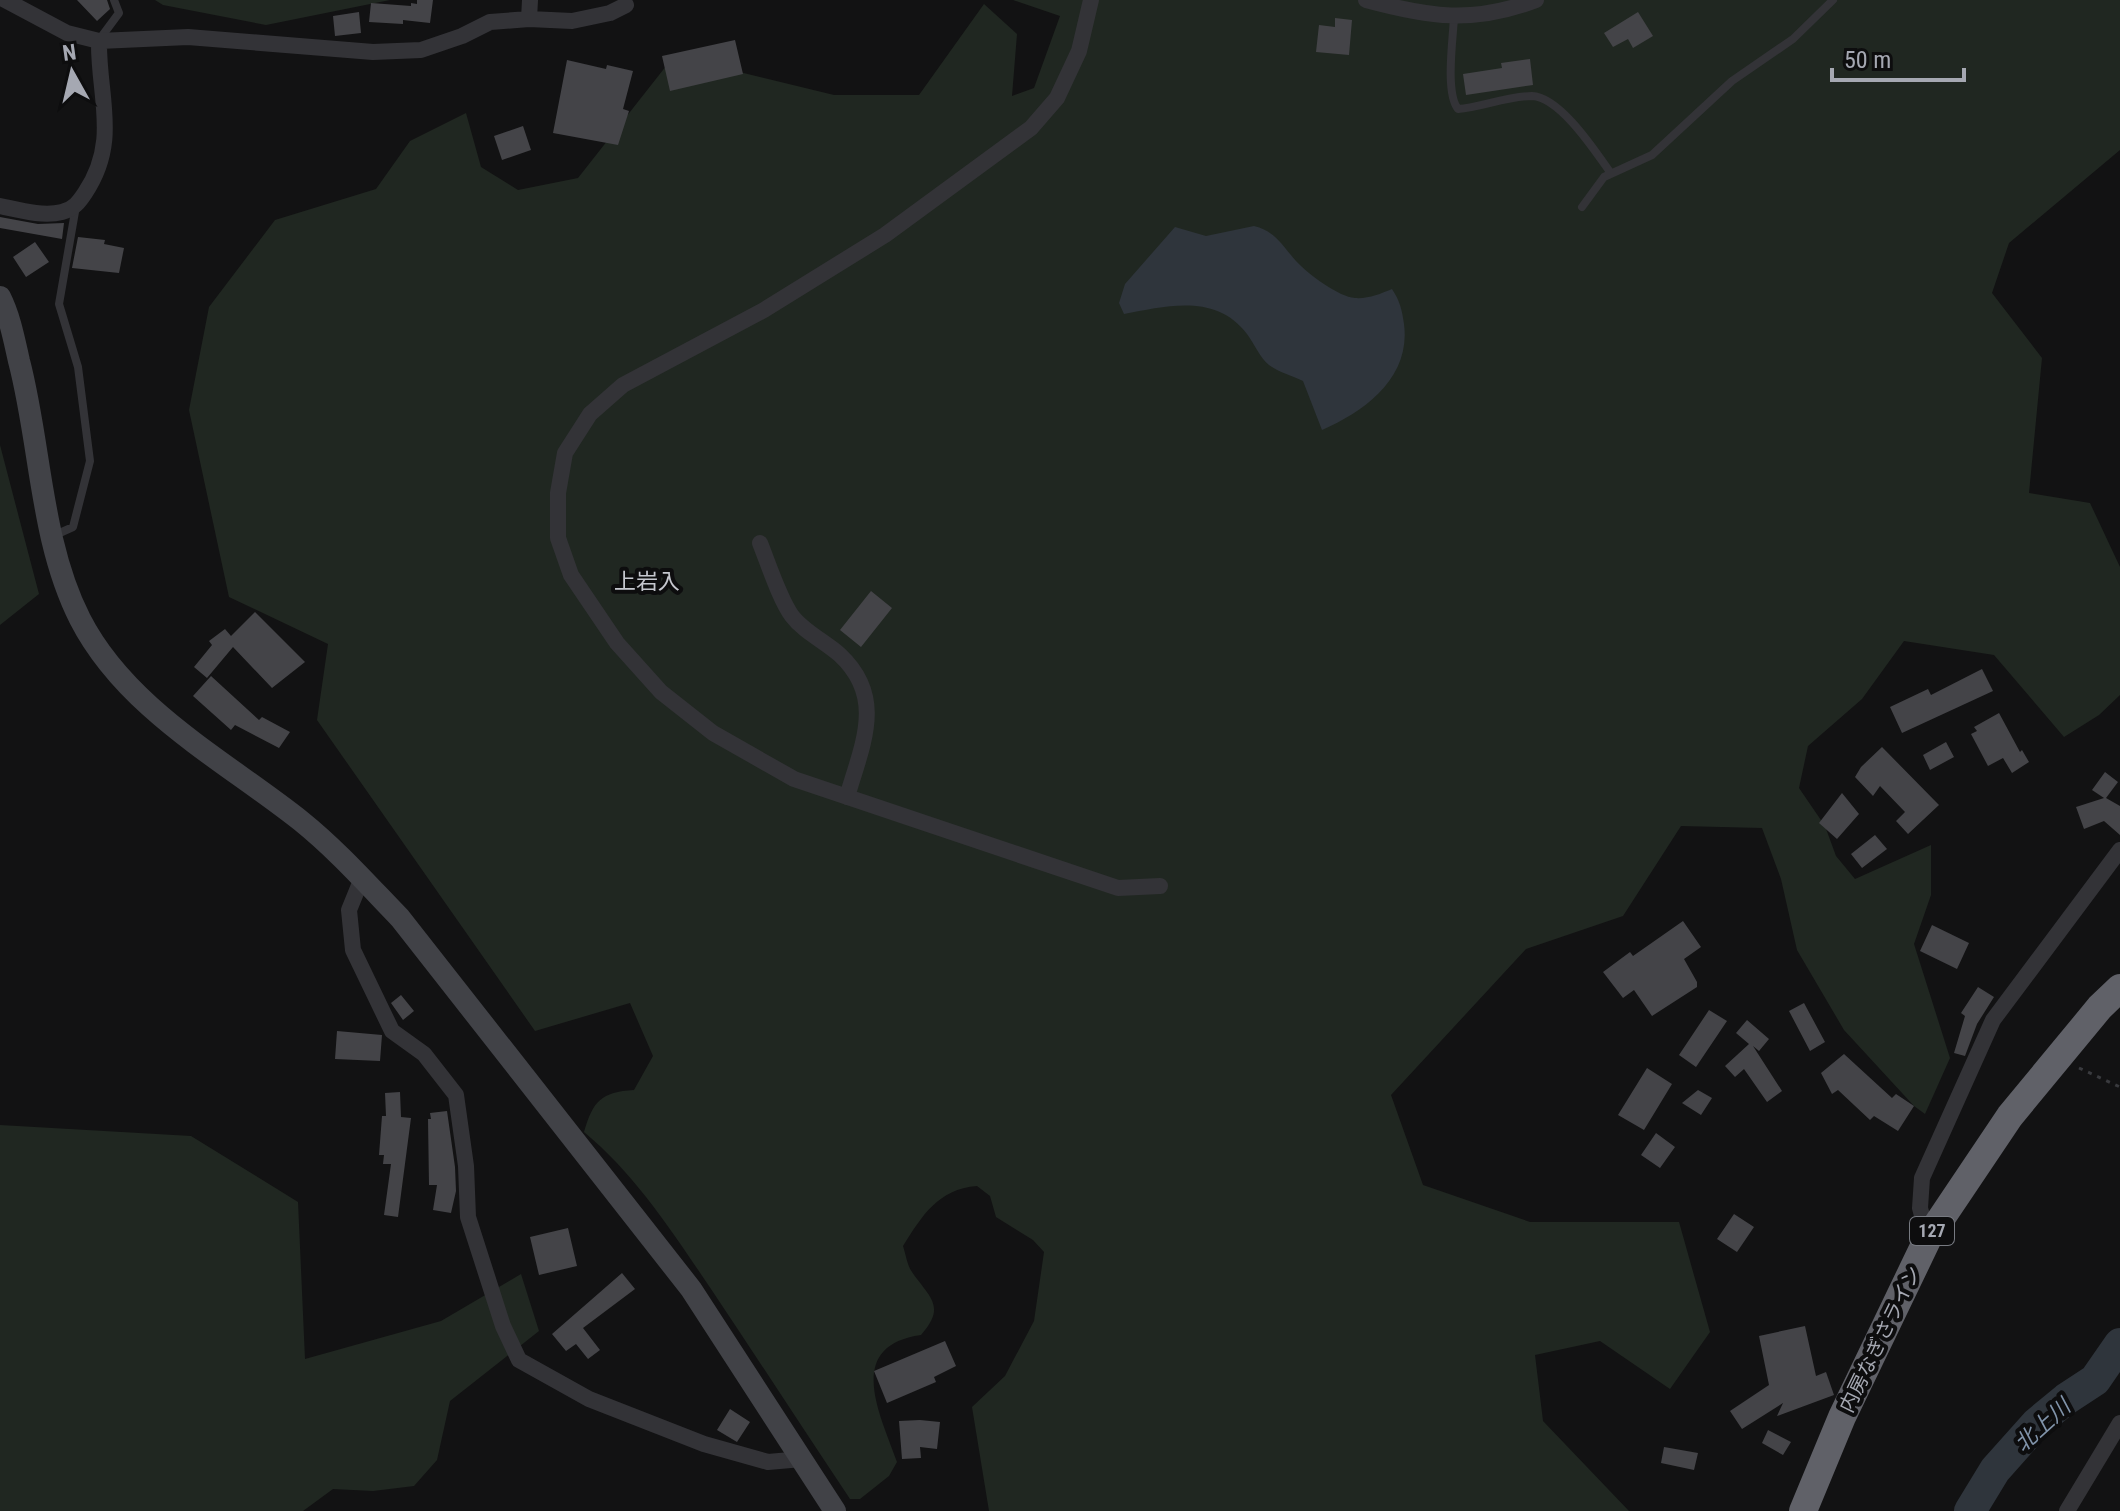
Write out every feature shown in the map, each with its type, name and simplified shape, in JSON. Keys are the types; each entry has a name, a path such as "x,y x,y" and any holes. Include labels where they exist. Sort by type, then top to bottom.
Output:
{"highway":[{"name":"内房なぎさライン","path":"1803,1511 1842,1417 1928,1238 2010,1116 2100,1007 2120,988"}],"street":[{"path":"5,0 67,33 99,41 188,37 373,52 421,50 462,36 490,22 529,19 572,21 610,13 626,5"},
{"path":"529,19 530,0"},
{"path":"1091,0 1079,51 1057,98 1031,128 885,235 764,310 623,385 590,414 565,453 558,493 558,538 571,575 588,605 617,643 661,692 713,733 794,779 1118,888 1160,886"},
{"path":"1371,1 1416,13 1454,17 1494,14 1536,0"},
{"path":"0,206 61,213 76,206 90,185 101,160 107,133 99,41"},
{"path":"0,297 26,387 53,536 69,594 80,620 113,671 136,697 302,822 400,918 691,1289 835,1511"},
{"path":"760,543 792,616 849,665 859,676 867,698 867,730 847,797"},
{"path":"1928,1238 1920,1208 1922,1178 1993,1020 2120,850"},
{"path":"362,878 349,910 353,950 392,1031 424,1054 456,1095 466,1166 468,1217 503,1326 519,1360 589,1399 704,1444 768,1462 802,1459"},
{"path":"2067,1511 2120,1423"}],"lane":[{"path":"99,41 119,13 114,0"},
{"path":"1582,207 1610,172 1652,155 1732,81 1793,39 1833,0"},
{"path":"1454,17 1452,92 1458,109 1525,97 1542,98 1582,133 1610,172"},
{"path":"53,536 73,527 90,461 78,367 59,304 76,206"}],"path":[{"path":"2058,1058 2120,1087"}],"shaded area":[{"path":"155,0 390,0 266,25 163,5"},
{"path":"1013,0 2120,0 2120,150 2009,243 1992,293 2042,358 2029,493 2090,503 2120,567 2120,695 2099,715 2064,737 1994,655 1904,641 1862,699 1808,746 1799,788 1825,826 1836,856 1855,879 1931,845 1931,895 1914,944 1950,1058 1925,1114 1844,1030 1797,950 1781,879 1762,828 1681,826 1623,916 1526,949 1391,1095 1423,1185 1530,1222 1679,1222 1710,1332 1670,1389 1600,1341 1535,1355 1543,1421 1629,1511 989,1511 972,1407 1005,1376 1034,1321 1044,1252 1033,1240 996,1217 990,1196 977,1186 963,1188 941,1198 924,1215 903,1246 910,1269 933,1302 933,1316 921,1335 897,1342 882,1353 875,1367 877,1404 897,1462 889,1476 860,1499 850,1499 668,1226 637,1186 584,1132 600,1100 614,1093 634,1090 653,1056 630,1003 535,1031 317,720 328,644 229,597 189,410 209,307 275,220 376,189 410,141 466,113 481,167 518,190 578,178 674,56 834,95 919,95 984,4 1017,34 1012,96 1034,88 1060,16"},
{"path":"1254,226 1273,235 1301,266 1332,289 1348,297 1360,298 1392,289 1400,306 1404,343 1393,376 1369,402 1322,430 1303,381 1269,365 1247,334 1221,312 1174,306 1124,314 1119,303 1125,284 1175,227 1206,236"},
{"path":"0,445 39,594 0,625"},
{"path":"0,1125 191,1136 298,1202 305,1359 441,1321 521,1274 539,1331 450,1401 437,1460 414,1486 373,1491 333,1489 303,1511 0,1511"}],"building":[{"path":"77,0 107,0 110,9 97,21"},
{"path":"417,0 433,0 430,23 403,20 403,24 369,22 371,3 411,6 411,3 417,4"},
{"path":"359,12 361,33 335,36 333,16"},
{"path":"1638,12 1653,36 1633,48 1628,39 1613,47 1604,33"},
{"path":"1335,18 1352,20 1349,55 1316,52 1319,25 1335,27"},
{"path":"735,40 743,74 670,91 662,56"},
{"path":"1530,59 1533,85 1466,95 1463,74 1502,68 1501,63"},
{"path":"567,60 606,69 607,65 633,71 623,109 629,111 618,145 553,133"},
{"path":"523,126 531,150 502,160 494,136"},
{"path":"0,217 38,224 64,223 62,239 0,228"},
{"path":"78,237 105,240 104,244 124,248 119,273 72,268"},
{"path":"35,242 49,262 26,277 13,257"},
{"path":"871,591 892,608 861,647 840,630"},
{"path":"255,612 305,662 272,688 233,647 207,678 194,667 212,645 209,641 225,629 231,636"},
{"path":"1982,669 1993,691 1902,733 1890,707 1928,689 1931,695"},
{"path":"211,676 259,720 262,717 290,732 279,748 235,725 231,730 193,696"},
{"path":"1999,713 2020,752 2022,750 2029,762 2012,773 2003,758 1988,766 1971,734 1977,731 1974,727"},
{"path":"1946,742 1954,757 1930,770 1923,755"},
{"path":"1882,747 1939,805 1908,834 1896,821 1905,812 1880,786 1873,796 1855,777"},
{"path":"2105,772 2118,782 2106,798 2120,806 2120,835 2104,821 2084,829 2076,807 2104,798 2092,790"},
{"path":"1842,793 1859,814 1837,839 1819,823"},
{"path":"1875,835 1887,849 1862,868 1851,854"},
{"path":"1683,921 1701,947 1684,959 1697,987 1652,1016 1634,990 1623,998 1603,972 1630,952 1633,956"},
{"path":"1932,925 1969,943 1957,969 1920,951"},
{"path":"1978,987 1994,997 1977,1024 1965,1056 1954,1053 1965,1016 1961,1013"},
{"path":"401,995 414,1011 403,1020 391,1003"},
{"path":"1804,1003 1825,1042 1810,1051 1789,1011"},
{"path":"1709,1010 1727,1021 1696,1067 1679,1055"},
{"path":"1747,1020 1769,1039 1759,1051 1753,1046 1782,1091 1767,1102 1744,1069 1735,1077 1725,1066 1749,1044 1736,1033"},
{"path":"337,1031 382,1035 380,1061 335,1059"},
{"path":"1844,1054 1892,1098 1896,1094 1914,1106 1898,1131 1874,1116 1870,1120 1838,1090 1832,1094 1821,1073"},
{"path":"1647,1068 1672,1084 1644,1130 1618,1115"},
{"path":"1698,1090 1712,1098 1701,1115 1682,1103"},
{"path":"400,1092 401,1117 411,1118 398,1217 384,1215 391,1164 383,1164 384,1155 379,1155 382,1116 386,1116 385,1093"},
{"path":"447,1111 456,1191 451,1213 433,1210 437,1185 429,1185 428,1119 431,1119 430,1113"},
{"path":"1656,1133 1675,1147 1660,1168 1641,1155"},
{"path":"1734,1214 1754,1227 1737,1252 1717,1239"},
{"path":"568,1228 577,1266 539,1275 530,1237"},
{"path":"622,1273 635,1289 583,1328 600,1350 588,1359 576,1344 566,1351 552,1334"},
{"path":"1805,1326 1816,1376 1826,1372 1834,1395 1777,1416 1783,1403 1742,1429 1730,1411 1769,1385 1759,1336"},
{"path":"945,1341 956,1366 934,1377 936,1382 887,1403 874,1371"},
{"path":"730,1409 750,1422 737,1442 717,1430"},
{"path":"899,1421 940,1422 937,1449 920,1447 921,1458 902,1459"},
{"path":"1768,1430 1791,1442 1783,1455 1762,1443"},
{"path":"1664,1447 1698,1453 1694,1470 1661,1463"}],"waterway":[{"name":"北上川","path":"1970,1511 1995,1470 2037,1423 2095,1380 2120,1344"}],"district":[{"name":"上岩入","path":"647,581"}]}
